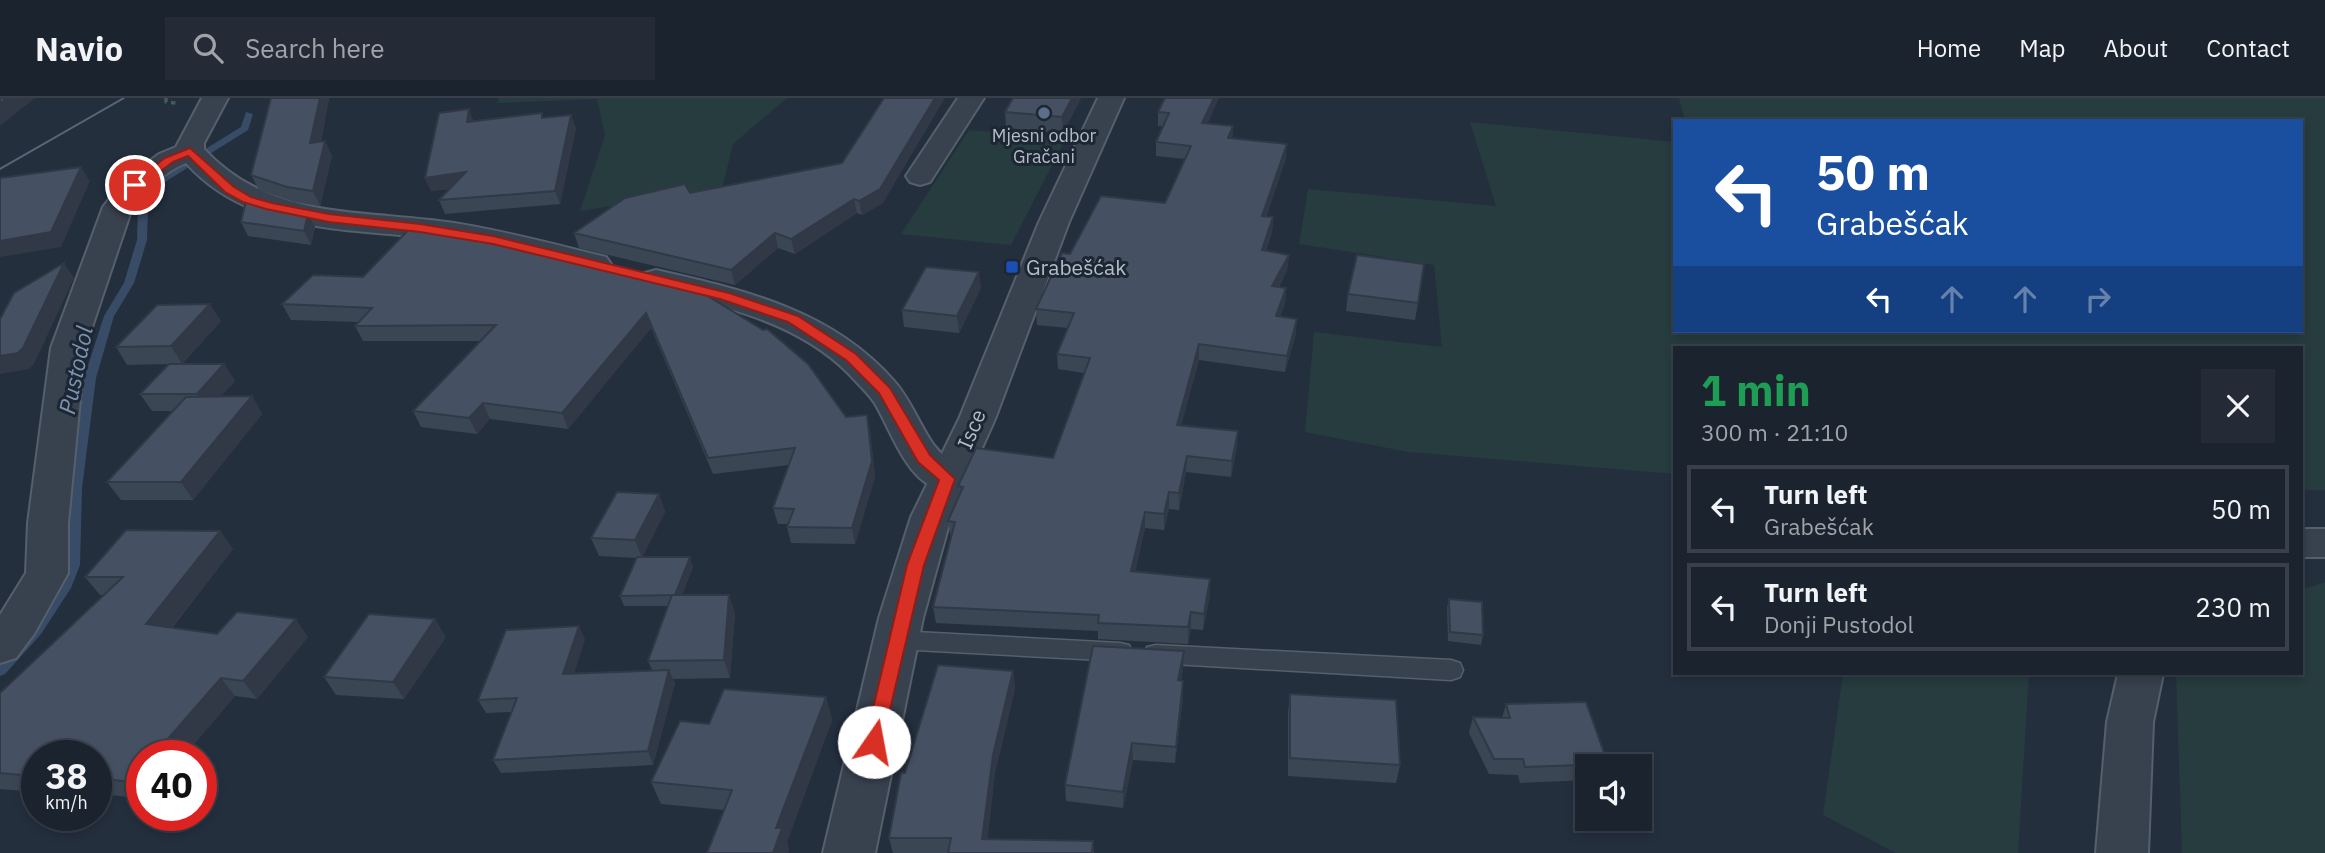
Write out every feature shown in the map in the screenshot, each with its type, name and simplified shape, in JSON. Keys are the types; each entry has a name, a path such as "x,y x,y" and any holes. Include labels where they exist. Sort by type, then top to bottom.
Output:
{"street":[{"path":"215,98 190,143 195,157 230,190 247,199 270,207 329,218 456,233 743,300 774,311 811,328 851,357 885,391 924,458 947,479"},
{"path":"920,176 971,98"},
{"name":"Isce","path":"849,853 915,565 947,479 978,419 990,382 1054,222 1111,98"},
{"path":"0,646 19,622 47,573 48,523 68,348 118,207 135,185 169,160 195,157"},
{"path":"2303,543 2325,543"},
{"path":"2122,853 2130,722 2140,675"}],"lane":[{"path":"897,640 1451,670"}],"green space":[{"path":"499,98 787,98 733,144 722,189 580,211 605,135 597,99 497,103"},
{"path":"1679,98 2325,98 2325,490 2303,490 2303,346 1673,346 1673,474 1408,452 1305,432 1314,332 1442,347 1434,265 1299,244 1308,189 1496,206 1470,122 1673,142 1673,333 2303,333 2303,119 1684,119"},
{"path":"969,130 1066,138 1011,245 901,234"},
{"path":"2325,582 2325,853 2182,853 2176,675 2303,675 2303,589"},
{"path":"1843,675 2029,675 2018,853 1896,853 1823,815"}],"building":[{"path":"271,98 320,98 310,143 325,141 313,191 287,187 251,175"},
{"path":"884,98 935,98 880,189 859,201 854,199 791,239 775,233 731,270 574,233 625,198 685,184 690,193 842,163"},
{"path":"1013,98 1072,98 1062,117 1005,112"},
{"path":"1165,98 1214,98 1202,123 1233,126 1228,138 1287,144 1262,216 1273,217 1262,250 1289,255 1272,286 1286,288 1276,316 1297,319 1287,356 1199,344 1177,425 1238,431 1232,461 1187,456 1179,493 1169,492 1164,514 1145,512 1131,571 1210,579 1204,614 1191,612 1188,627 1098,623 1099,615 933,607 955,522 948,521 963,487 958,486 976,448 1053,458 1090,358 1057,354 1074,313 1036,309 1062,253 1070,254 1101,196 1165,203 1191,146 1156,142 1169,113 1158,112"},
{"path":"469,109 467,122 542,113 542,118 571,115 555,191 439,200 466,172 425,178 439,113"},
{"path":"81,167 51,232 0,241 0,178"},
{"path":"246,201 308,214 304,231 241,222"},
{"path":"412,226 450,231 540,255 547,251 707,290 703,293 763,330 767,329 808,364 846,417 867,415 872,461 852,528 787,527 794,509 773,508 795,448 708,458 646,313 562,413 483,403 469,418 413,411 496,325 355,326 372,308 282,304 313,275 363,277"},
{"path":"1357,255 1424,264 1418,303 1348,294"},
{"path":"64,263 23,348 18,353 0,356 0,319 14,293"},
{"path":"926,267 979,272 957,316 902,310"},
{"path":"210,304 171,346 116,347 157,305"},
{"path":"169,364 224,364 197,394 140,394"},
{"path":"252,396 181,482 107,482 186,397"},
{"path":"617,492 659,494 635,540 591,538"},
{"path":"126,530 220,531 146,624 217,634 237,612 296,619 243,681 221,678 167,740 126,740 126,781 112,780 112,740 21,740 21,775 0,773 0,693 123,577 85,577"},
{"path":"637,557 690,557 675,595 620,596"},
{"path":"672,595 729,595 724,660 648,661"},
{"path":"1449,599 1482,602 1483,635 1450,632"},
{"path":"369,614 435,619 393,682 324,677"},
{"path":"579,626 563,674 669,670 648,751 493,760 517,698 478,700 506,630"},
{"path":"1093,646 1184,651 1178,680 1183,681 1176,747 1132,743 1123,792 1065,785"},
{"path":"938,665 1013,671 993,755 982,839 1093,841 1092,853 948,853 951,838 889,838 901,773 905,773"},
{"path":"724,689 826,697 776,828 782,828 773,853 707,853 732,790 651,782 680,721 709,724"},
{"path":"1290,694 1396,700 1400,765 1290,758"},
{"path":"1586,702 1604,754 1575,754 1575,765 1525,767 1523,759 1494,759 1473,717 1510,718 1506,704"}],"waterway":[{"name":"Pustodol","path":"0,670 36,630 64,588 73,565 76,488 90,378 109,316 129,283 142,240 143,206 150,192 165,178 245,128 249,114"}],"tram line":[{"path":"0,169 124,98"}],"place":[{"name":"Mjesni odbor Gračani","path":"1044,113"},
{"name":"Grabešćak","path":"1012,267"}],"route":[{"path":"135,185 169,160 190,151 230,190 270,207 329,218 420,228 493,240 743,300 811,328 851,357 885,391 924,458 947,479 915,565 874,742"}]}
